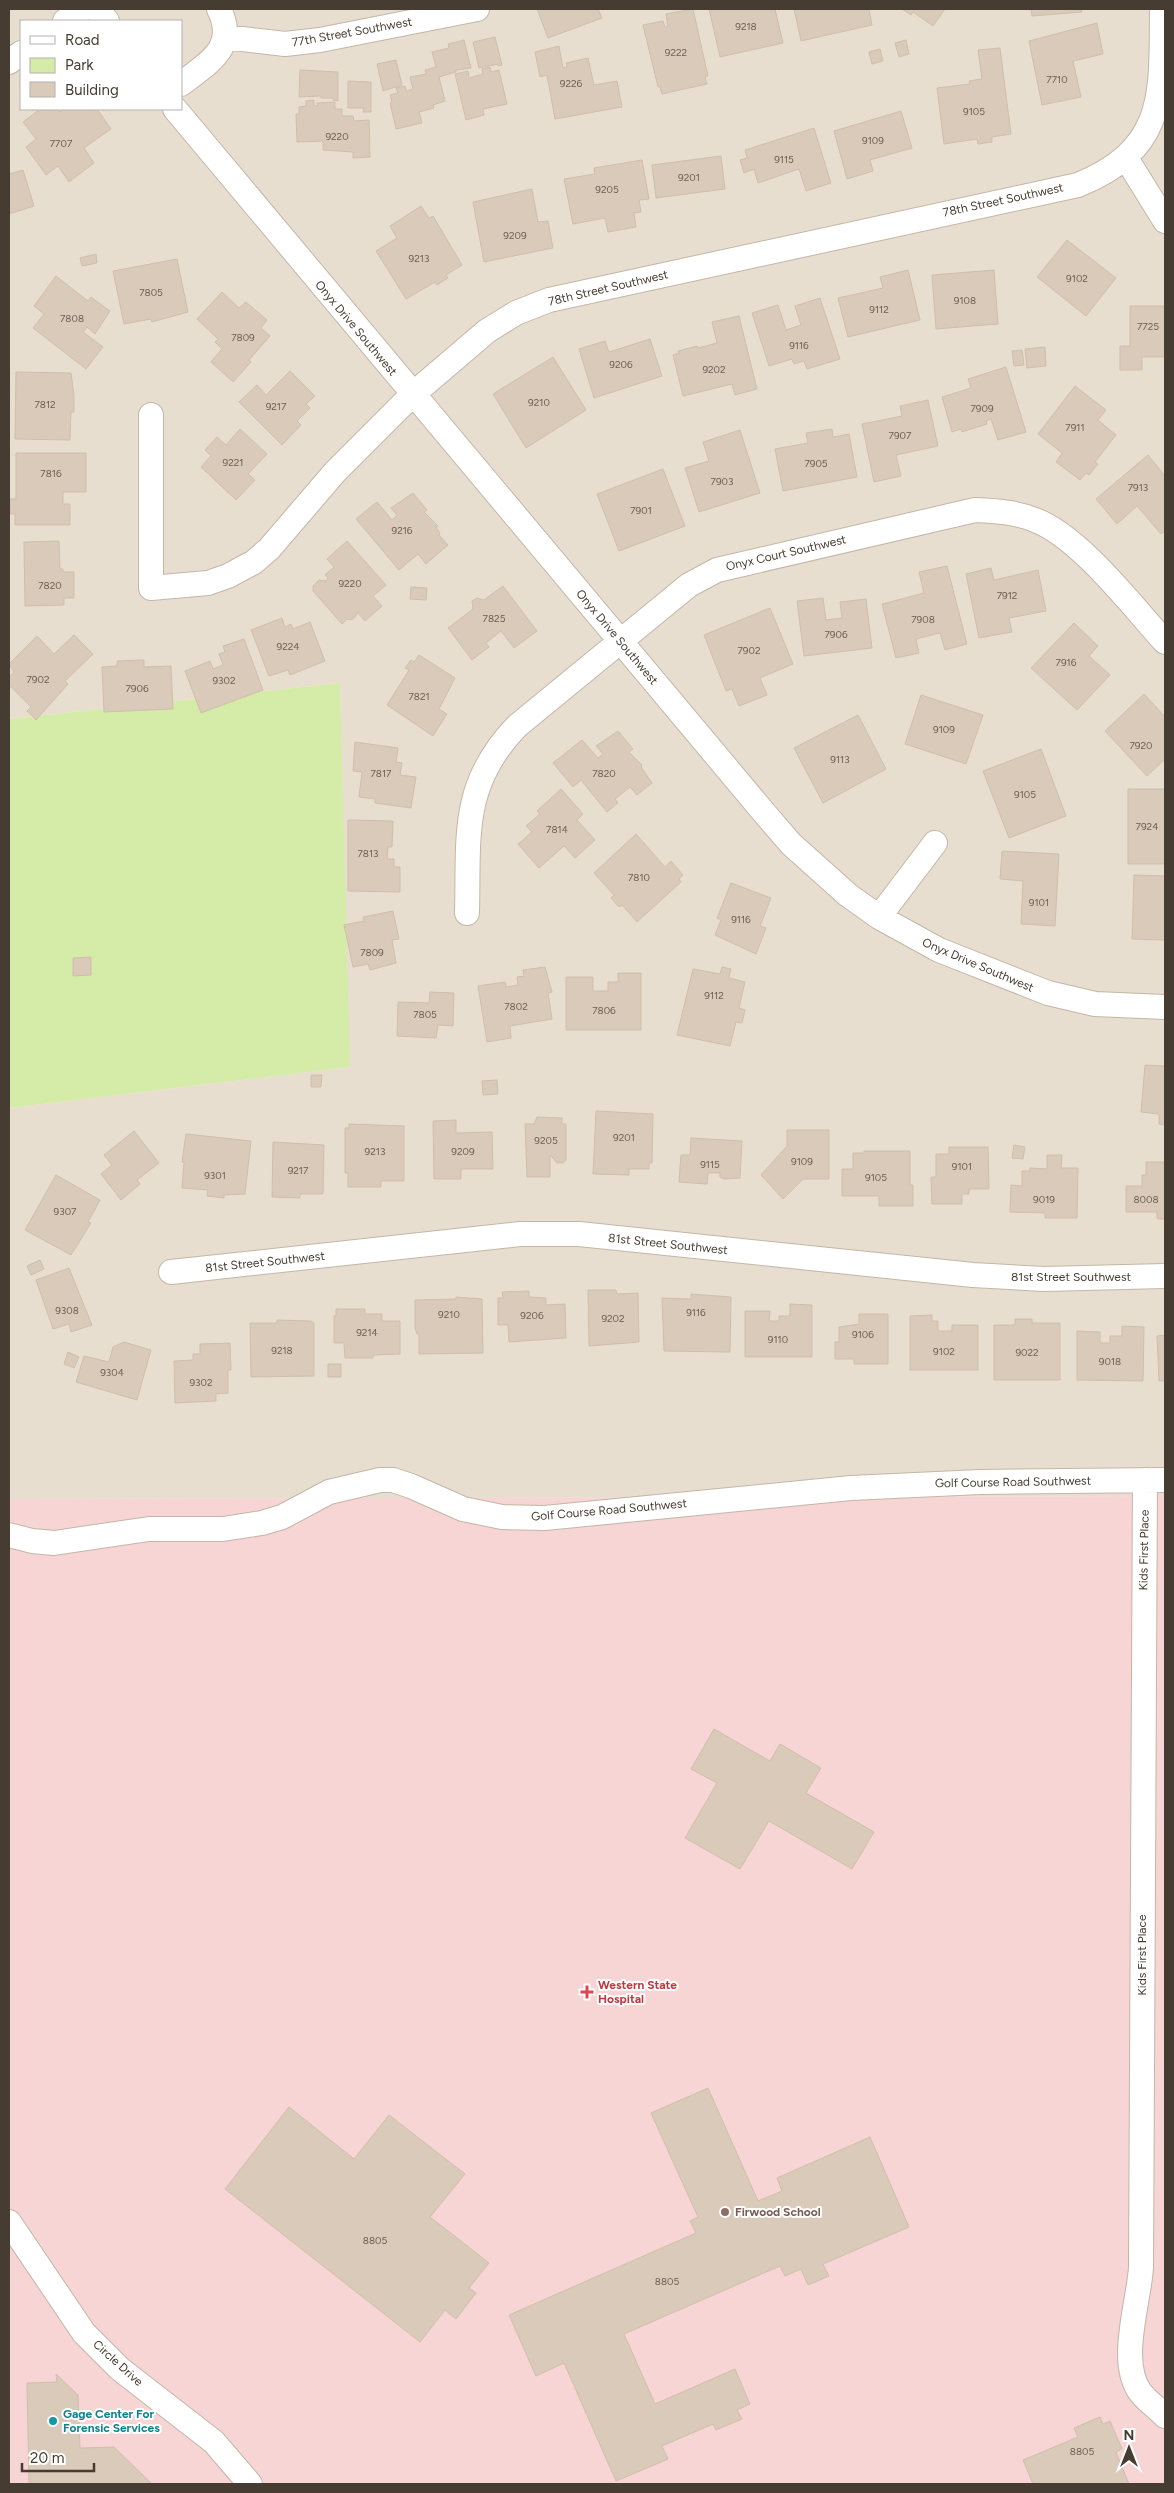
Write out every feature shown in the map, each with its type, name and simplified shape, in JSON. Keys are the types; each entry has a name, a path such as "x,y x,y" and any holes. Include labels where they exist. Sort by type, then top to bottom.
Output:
{"street":[{"path":"66,20 83,9"},
{"path":"97,9 105,20"},
{"path":"182,83 211,61 220,50 226,37 225,22 219,9"},
{"name":"77th Street Southwest","path":"226,37 285,44 320,40 477,9"},
{"name":"78th Street Southwest","path":"152,415 151,588 208,583 228,576 254,562 269,549 335,472 412,395 487,331 516,313 549,300 1078,185 1104,174 1126,158 1143,137 1156,112 1162,86 1162,9"},
{"path":"9,62 20,54"},
{"name":"Onyx Drive Southwest","path":"176,110 412,395 791,844 826,877 879,917 939,950 1048,994 1096,1004 1165,1007"},
{"path":"1126,158 1165,221"},
{"name":"Onyx Court Southwest","path":"467,913 469,820 473,797 482,774 500,744 517,726 689,585 717,570 975,510 1017,514 1036,520 1072,541 1165,642"},
{"path":"879,917 935,843"},
{"name":"81st Street Southwest","path":"171,1272 520,1234 550,1233 579,1234 973,1275 1044,1279 1165,1276"},
{"name":"Golf Course Road Southwest","path":"9,1535 32,1541 54,1543 149,1529 223,1529 262,1523 282,1517 329,1492 380,1480 393,1480 464,1509 502,1518 545,1518 851,1488 980,1482 1155,1480"},
{"name":"Kids First Place","path":"1155,1480 1141,2267 1139,2293 1128,2353 1132,2373 1139,2391 1165,2416"},
{"name":"Circle Drive","path":"9,2222 84,2333 120,2368 214,2442 250,2484"}],"shaded area":[{"path":"9,9 1165,9 1165,1496 9,1499 9,1108 349,1067 340,683 9,719"},
{"name":"Western State Hospital","path":"1165,1496 1165,2484 9,2484 9,1499"}],"green space":[{"path":"340,683 350,1067 9,1108 9,719"}],"building":[{"path":"537,9 598,9 602,18 548,38"},
{"path":"693,9 708,76 705,77 707,84 662,94 660,87 658,87 643,25 663,21 665,27 668,27 666,14"},
{"path":"709,9 775,9 783,43 720,57"},
{"path":"794,9 869,9 872,25 801,41"},
{"path":"902,9 945,9 933,26 913,12 911,15"},
{"path":"1031,9 1081,9 1082,12 1032,16"},
{"path":"1097,23 1103,54 1073,61 1081,97 1042,105 1029,41"},
{"path":"495,37 502,65 498,66 498,64 479,68 473,42"},
{"path":"464,40 471,68 456,70 456,72 439,77 445,101 433,105 434,108 419,112 422,123 396,129 390,95 398,93 396,88 405,86 406,91 413,89 410,77 426,74 425,70 436,67 432,52 449,48 448,44"},
{"path":"906,40 909,54 899,57 895,43"},
{"path":"559,46 563,68 567,67 566,63 588,58 594,85 617,81 622,107 555,119 547,75 540,77 535,52"},
{"path":"1000,48 1011,134 992,137 992,142 978,144 977,139 944,144 937,88 970,84 969,81 982,79 978,50"},
{"path":"880,49 883,61 872,64 869,52"},
{"path":"396,60 402,85 383,91 377,64"},
{"path":"490,67 491,72 499,70 507,104 483,109 484,115 466,120 455,74 468,71 469,78 483,74 482,69"},
{"path":"300,70 338,72 338,101 333,100 333,98 321,98 321,96 299,97"},
{"path":"348,81 371,82 371,112 363,112 364,108 348,108"},
{"path":"314,100 314,106 318,106 317,103 335,102 335,109 342,109 342,116 353,116 354,121 369,120 370,157 353,158 353,152 323,150 323,141 297,142 296,114 299,114 299,107 306,106 306,101"},
{"path":"39,110 58,110 60,112 63,110 98,110 111,129 84,148 94,163 69,182 58,166 46,175 26,147 36,139 23,122"},
{"path":"901,111 912,148 870,160 873,171 847,179 834,131"},
{"path":"814,128 831,183 806,191 799,169 758,183 754,169 744,173 740,160 747,158 745,150"},
{"path":"721,156 725,189 656,198 652,165"},
{"path":"642,160 649,199 639,200 641,212 634,213 636,227 608,232 605,218 573,224 564,179 595,174 594,168"},
{"path":"23,170 34,206 9,214 9,174"},
{"path":"532,189 538,222 548,221 553,248 484,262 473,202"},
{"path":"421,206 429,218 433,216 462,265 446,275 448,278 437,285 435,282 406,299 376,251 397,238 390,226"},
{"path":"1067,240 1116,278 1086,316 1037,277"},
{"path":"96,254 97,263 82,266 80,258"},
{"path":"177,259 188,312 152,322 151,319 124,324 113,271"},
{"path":"908,270 920,320 848,337 838,298 883,288 880,277"},
{"path":"994,270 998,324 936,329 932,275"},
{"path":"56,276 88,301 91,297 110,311 95,334 87,327 83,332 103,347 86,369 33,328 44,314 34,306"},
{"path":"222,292 239,308 246,302 267,320 261,328 270,336 233,382 211,362 222,349 215,342 218,339 197,319"},
{"path":"820,298 840,359 807,369 804,361 794,364 792,359 769,366 752,313 778,305 786,330 801,325 795,306"},
{"path":"1130,306 1165,306 1165,357 1142,357 1142,370 1120,370 1120,346 1130,346"},
{"path":"739,316 757,389 735,395 732,384 683,396 673,355 679,353 678,351 717,343 712,322"},
{"path":"650,339 662,376 594,398 579,349 605,341 609,352"},
{"path":"1045,347 1046,366 1027,368 1025,349"},
{"path":"1022,350 1024,365 1014,366 1012,351"},
{"path":"553,357 586,410 526,448 493,394"},
{"path":"1006,367 1026,432 998,440 991,419 986,421 987,424 962,432 961,429 952,432 942,397 971,388 968,379"},
{"path":"290,371 315,396 306,404 310,408 297,421 301,425 282,445 239,402 257,385 266,395"},
{"path":"16,372 71,373 74,412 71,412 70,440 15,439"},
{"path":"1075,386 1106,410 1098,420 1116,435 1095,462 1098,464 1089,475 1086,473 1080,480 1056,462 1062,453 1038,434"},
{"path":"928,400 938,446 896,455 901,476 874,482 862,424 902,416 900,406"},
{"path":"240,429 267,454 248,474 255,480 236,500 201,467 211,456 205,450 217,437 226,445"},
{"path":"832,429 833,437 849,434 857,477 783,491 775,449 808,443 806,433"},
{"path":"740,430 760,493 699,512 685,468 709,461 703,442"},
{"path":"16,453 86,453 86,492 63,492 63,504 70,504 70,525 15,525 15,514 10,514 10,499 16,499"},
{"path":"1148,455 1165,476 1165,531 1161,534 1137,506 1117,524 1096,499"},
{"path":"663,469 685,526 619,551 597,494"},
{"path":"413,493 427,510 424,512 438,526 436,527 440,533 439,535 448,545 426,564 418,554 399,570 356,519 377,502 392,520 397,515 391,508"},
{"path":"59,541 60,569 63,569 63,572 74,572 74,598 64,598 64,605 25,606 24,542"},
{"path":"347,541 386,585 373,596 382,606 365,621 357,612 352,620 347,619 342,624 313,591 313,586 319,580 326,581 328,578 325,575 334,567 327,559"},
{"path":"947,566 967,644 945,650 940,633 916,639 919,653 896,658 882,604 924,593 919,572"},
{"path":"991,568 994,580 1038,570 1046,611 1009,618 1012,632 979,638 966,574"},
{"path":"503,586 537,631 514,648 501,631 486,643 489,647 472,660 448,628 473,609 472,601 477,598 484,600"},
{"path":"411,587 427,588 426,600 410,599"},
{"path":"823,598 826,620 842,618 840,602 866,599 872,648 804,656 797,601"},
{"path":"770,608 793,664 760,678 767,695 739,706 732,689 726,691 704,635"},
{"path":"282,618 285,627 291,624 293,629 310,622 325,661 290,675 288,670 269,676 251,630"},
{"path":"1074,623 1098,646 1089,656 1110,675 1077,710 1031,668"},
{"path":"74,635 93,654 65,681 68,684 36,720 27,711 31,707 9,685 9,677 14,672 9,664 37,636 54,654"},
{"path":"244,639 263,690 201,713 185,671 210,661 213,669 223,665 219,654 225,652 223,646"},
{"path":"419,655 455,678 439,709 447,714 433,736 387,705 409,670 405,668 411,660 414,662"},
{"path":"144,660 144,667 171,666 173,709 104,712 102,667 117,666 117,661"},
{"path":"1144,694 1165,717 1165,759 1147,776 1105,731"},
{"path":"921,695 983,715 966,764 905,744"},
{"path":"858,715 886,769 823,803 794,748"},
{"path":"618,731 633,749 629,752 642,765 641,767 652,783 637,795 630,787 615,799 618,803 607,812 581,780 573,787 553,763 582,740 598,758 603,754 596,746"},
{"path":"355,742 398,748 396,762 402,763 400,775 416,777 411,808 375,803 375,799 359,797 362,772 353,771"},
{"path":"1041,749 1066,816 1009,838 983,771"},
{"path":"561,789 583,814 577,820 595,840 575,858 564,846 539,868 518,844 532,832 526,826 540,814 537,811"},
{"path":"1128,789 1165,789 1165,864 1128,864"},
{"path":"348,820 393,821 392,847 388,847 387,859 394,859 394,867 400,867 400,892 348,891"},
{"path":"636,834 665,867 671,861 683,875 679,879 681,882 637,922 622,905 619,907 611,898 614,895 594,873"},
{"path":"1002,851 1059,854 1055,926 1021,924 1023,881 1000,879"},
{"path":"1134,875 1165,876 1165,940 1132,939"},
{"path":"731,883 771,898 760,926 766,928 756,954 715,935 721,920 717,918"},
{"path":"393,911 399,939 392,940 396,963 370,970 368,964 353,967 344,925 364,921 363,917"},
{"path":"91,957 91,975 73,976 73,958"},
{"path":"545,967 552,992 548,993 552,1019 510,1026 511,1038 487,1042 478,986 505,982 506,987 518,985 517,977 524,976 523,970"},
{"path":"722,967 731,969 729,978 745,982 739,1008 745,1010 742,1023 736,1022 730,1046 677,1035 693,969 720,974"},
{"path":"618,973 641,973 641,1030 566,1030 566,977 593,977 593,991 608,991 608,982 618,982"},
{"path":"430,992 454,993 453,1026 438,1025 436,1038 397,1036 398,1002 429,1003"},
{"path":"1145,1065 1165,1066 1165,1125 1159,1124 1159,1114 1141,1112"},
{"path":"311,1075 322,1075 321,1087 311,1087"},
{"path":"497,1080 498,1094 483,1095 482,1081"},
{"path":"596,1111 653,1114 652,1163 649,1163 649,1169 629,1169 629,1175 593,1174"},
{"path":"537,1117 562,1118 562,1124 566,1124 566,1160 563,1163 557,1163 550,1155 550,1177 527,1177 525,1124 534,1124"},
{"path":"456,1120 456,1133 492,1132 493,1169 461,1169 461,1179 434,1179 433,1121"},
{"path":"349,1124 404,1126 404,1181 381,1181 381,1187 348,1187 348,1173 345,1173 345,1128 349,1128"},
{"path":"787,1130 829,1130 829,1179 803,1179 783,1199 761,1175 787,1146"},
{"path":"134,1131 159,1163 137,1180 140,1184 121,1200 101,1174 112,1165 104,1155"},
{"path":"186,1134 251,1141 245,1194 224,1195 224,1198 207,1196 208,1190 182,1188 184,1162 182,1162"},
{"path":"691,1138 742,1141 740,1178 724,1179 720,1177 720,1173 708,1173 707,1184 679,1182 681,1155 690,1155"},
{"path":"273,1142 324,1145 323,1194 300,1194 300,1198 272,1197"},
{"path":"1014,1145 1025,1147 1023,1159 1012,1158"},
{"path":"949,1147 988,1147 989,1189 969,1189 969,1194 962,1194 962,1204 932,1204 931,1177 936,1177 936,1154 949,1154"},
{"path":"864,1151 910,1151 910,1185 913,1185 913,1206 879,1206 879,1196 842,1196 842,1169 853,1169 853,1153 864,1153"},
{"path":"1047,1155 1062,1155 1061,1168 1078,1168 1077,1218 1045,1218 1045,1213 1010,1212 1011,1185 1022,1186 1022,1171 1030,1171 1030,1168 1047,1169"},
{"path":"1146,1162 1165,1162 1165,1219 1157,1219 1157,1212 1126,1212 1126,1186 1142,1186 1142,1175 1146,1175"},
{"path":"56,1175 100,1200 88,1222 91,1223 71,1255 25,1230"},
{"path":"40,1260 44,1269 31,1275 27,1266"},
{"path":"69,1268 92,1325 71,1332 69,1324 53,1329 36,1280"},
{"path":"588,1290 616,1290 617,1294 638,1293 639,1342 589,1346"},
{"path":"529,1291 529,1297 546,1298 546,1305 565,1304 566,1338 509,1342 508,1325 498,1325 498,1298 503,1298 502,1292"},
{"path":"691,1294 731,1297 730,1352 664,1351 662,1298 691,1299"},
{"path":"456,1297 482,1299 483,1353 419,1354 419,1334 417,1334 415,1328 415,1300 456,1299"},
{"path":"790,1304 812,1305 812,1357 745,1357 745,1311 770,1311 769,1321 779,1321 779,1316 790,1316"},
{"path":"336,1309 365,1309 365,1314 382,1314 382,1321 400,1321 400,1354 373,1355 373,1358 345,1358 344,1343 334,1343 334,1316 336,1316"},
{"path":"859,1314 888,1314 888,1364 854,1364 854,1359 835,1359 835,1342 839,1342 839,1327 859,1324"},
{"path":"932,1315 932,1321 938,1321 938,1331 952,1331 952,1325 978,1325 978,1370 910,1370 910,1316"},
{"path":"1015,1319 1032,1319 1032,1323 1060,1323 1060,1380 994,1380 994,1325 1015,1325"},
{"path":"277,1320 311,1321 314,1323 314,1376 251,1377 250,1323 277,1323"},
{"path":"1122,1326 1144,1327 1143,1381 1077,1380 1077,1331 1100,1332 1100,1343 1110,1343 1110,1336 1122,1336"},
{"path":"1165,1335 1165,1381 1159,1381 1157,1336"},
{"path":"124,1342 151,1350 137,1400 76,1382 84,1356 109,1362 113,1347"},
{"path":"230,1343 231,1370 228,1370 228,1393 216,1394 216,1401 175,1403 174,1361 193,1360 193,1354 200,1354 200,1344"},
{"path":"68,1352 79,1357 74,1368 64,1364"},
{"path":"328,1364 341,1364 341,1377 328,1377"},
{"path":"714,1729 770,1761 780,1744 821,1768 806,1793 874,1832 852,1869 769,1821 740,1869 685,1838 717,1783 691,1769"},
{"path":"708,2088 758,2201 782,2191 777,2178 870,2137 909,2227 823,2264 829,2276 808,2285 801,2269 785,2276 780,2266 624,2334 655,2404 735,2369 750,2404 737,2410 742,2419 716,2430 713,2424 662,2446 668,2459 616,2481 564,2363 536,2376 509,2315 696,2233 690,2221 698,2217 651,2113"},
{"path":"289,2107 354,2159 389,2115 465,2174 430,2217 489,2263 469,2288 476,2293 456,2319 445,2310 420,2342 225,2189"},
{"name":"Gage Center For Forensic Services","path":"56,2374 78,2395 80,2448 114,2447 152,2484 29,2484 27,2383 57,2382"},
{"path":"1100,2417 1103,2424 1110,2421 1122,2449 1116,2452 1129,2484 1033,2484 1023,2460 1078,2437 1074,2428"}],"place":[{"name":"Western State Hospital","path":"587,1992"},
{"name":"Firwood School","path":"725,2212"},
{"name":"Gage Center For Forensic Services","path":"53,2421"}]}
